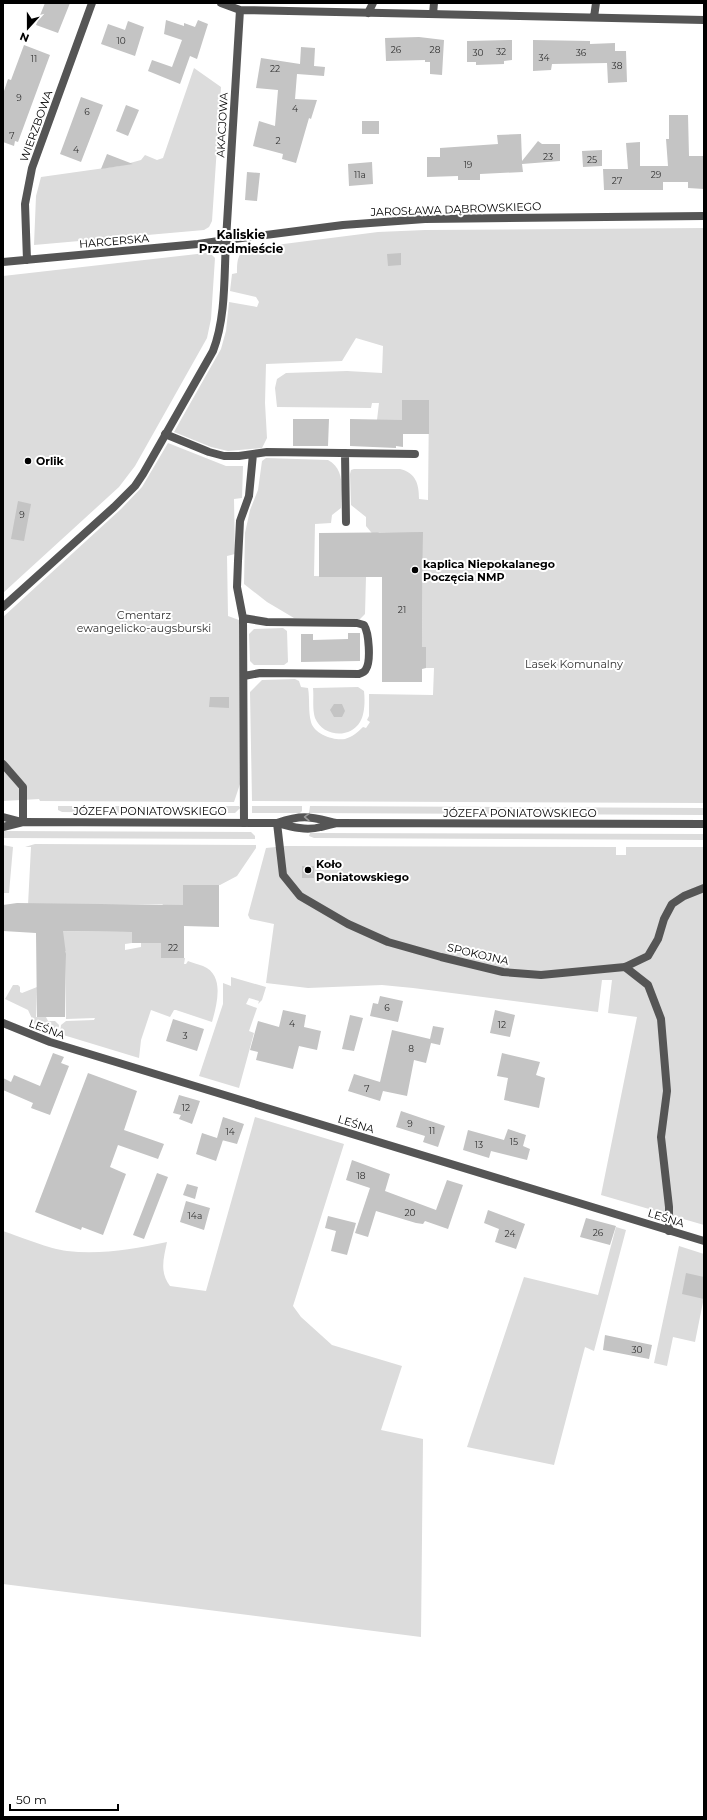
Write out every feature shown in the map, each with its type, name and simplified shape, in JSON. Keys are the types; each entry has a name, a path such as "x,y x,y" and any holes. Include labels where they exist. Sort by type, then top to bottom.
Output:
{"street":[{"name":"WIERZBOWA","path":"26,260 24,204 32,168 92,3"},
{"path":"221,3 240,10 704,20"},
{"path":"368,13 373,3"},
{"path":"433,14 434,3"},
{"path":"594,17 596,3"},
{"name":"AKACJOWA","path":"226,240 240,10"},
{"name":"JAROSŁAWA DĄBROWSKIEGO","path":"226,240 343,225 425,219 704,216"},
{"name":"HARCERSKA","path":"3,262 198,244 226,240"},
{"path":"3,607 124,498 143,474 212,352 217,340 221,317 226,240"},
{"path":"165,434 209,452 224,456 267,452 415,454"},
{"path":"346,453 346,522"},
{"path":"244,823 243,618 237,587 240,521 250,496 253,454"},
{"path":"243,618 267,622 357,623 364,625 368,631 368,664 365,671 359,674 260,673 244,676"},
{"path":"3,764 23,787 23,822"},
{"name":"JÓZEFA PONIATOWSKIEGO","path":"3,817 23,822 277,823 291,818 305,817 319,818 337,823 704,824"},
{"name":"JÓZEFA PONIATOWSKIEGO","path":"3,827 23,822"},
{"name":"SPOKOJNA","path":"277,823 283,875 300,896 348,924 388,942 455,961 515,974 541,975 625,968 648,956 658,939 664,919 672,904 684,896 704,888"},
{"path":"625,968 648,984 661,1019 667,1091 661,1137 669,1207 669,1231"},
{"name":"LEŚNA","path":"3,1023 50,1042 704,1241"}],"green space":[{"path":"194,68 221,87 212,221 209,227 204,230 34,245 36,196 41,177 119,166 141,160 145,155 157,160 163,158"},
{"name":"Lasek Komunalny","path":"704,228 704,803 252,801 250,692 262,680 295,679 299,681 301,687 308,688 311,722 316,730 330,738 345,739 363,727 366,728 370,722 367,720 369,716 369,694 433,695 434,668 426,668 426,647 422,647 423,533 379,532 375,537 366,526 366,517 351,505 350,474 351,470 354,469 400,469 410,473 416,480 419,499 428,500 429,401 402,400 402,420 377,420 379,403 372,403 371,408 277,407 275,388 277,379 286,373 347,371 382,373 383,346 356,338 342,361 266,364 265,403 267,438 262,448 228,451 211,447 174,432 221,349 226,331 229,302 257,307 259,302 256,297 230,291 232,274 237,273 238,260 242,251 245,249 378,232 425,230"},
{"path":"206,253 211,254 215,258 211,319 207,338 135,466 119,487 3,593 3,276"},
{"name":"Cmentarz ewangelicko-augsburski","path":"168,443 226,466 243,466 242,498 234,499 235,554 227,556 228,616 239,620 242,778 234,802 40,801 39,799 3,801 3,617 121,509 142,487"},
{"path":"266,458 328,460 338,469 342,488 341,508 332,515 331,523 315,524 314,576 366,577 365,614 360,619 294,618 267,602 244,584 245,533 250,510 258,490 262,461"},
{"path":"283,628 287,631 288,662 284,665 254,665 250,661 249,634 254,629"},
{"path":"358,687 364,691 364,707 362,719 356,727 350,731 337,734 324,729 315,718 313,707 313,688"},
{"path":"58,806 153,806 153,813 62,812 58,810"},
{"path":"165,806 239,806 240,808 235,813 165,813"},
{"path":"252,806 302,806 302,811 300,813 252,813"},
{"path":"310,806 704,808 704,815 309,813"},
{"path":"3,831 251,832 255,836 255,839 3,838"},
{"path":"310,833 704,834 704,840 314,838 309,836"},
{"path":"35,844 256,845 256,848 237,876 220,885 183,885 183,919 162,904 28,905 31,847 25,847"},
{"path":"3,845 13,847 9,893 3,893"},
{"path":"286,846 616,847 616,855 626,855 626,847 704,847 704,1225 601,1195 637,1017 608,1013 612,980 602,980 598,1012 382,985 308,988 266,983 274,924 250,919 248,915 266,848"},
{"path":"59,931 132,932 132,943 125,944 125,950 141,947 141,938 162,933 161,958 185,958 184,964 188,961 203,966 210,970 214,976 218,991 212,1022 176,1010 174,1010 170,1017 151,1010 141,1040 139,1058 60,1034 61,1025 66,1021 94,1020 95,1018 66,1019 66,951 60,951"},
{"path":"231,977 266,987 262,1000 258,1004 259,1001 249,998 246,1004 257,1008 249,1031 254,1033 239,1088 199,1076 223,1004 223,983 231,986"},
{"path":"13,985 18,985 20,987 20,992 22,993 37,987 36,1017 46,1017 48,1021 55,1021 59,1025 58,1033 35,1025 28,1010 5,999"},
{"path":"255,1117 344,1144 293,1306 301,1317 332,1345 402,1366 381,1430 423,1439 421,1637 3,1584 3,1231 52,1248 80,1252 117,1251 167,1242 163,1270 170,1286 206,1291"},
{"path":"616,1227 626,1230 594,1351 585,1347 554,1465 467,1447 524,1277 598,1295"},
{"path":"679,1246 704,1254 704,1297 695,1342 673,1337 667,1366 654,1363"}],"building":[{"path":"45,3 70,3 58,33 36,25"},
{"path":"166,20 184,26 184,23 195,27 198,20 208,24 197,59 190,56 180,84 148,71 152,60 172,67 182,40 164,34"},
{"path":"128,21 144,27 135,56 101,44 108,24 125,30"},
{"path":"419,37 444,40 442,75 430,74 430,62 425,62 425,60 386,61 385,38"},
{"path":"512,40 512,60 504,61 504,64 476,65 476,62 467,62 467,41"},
{"path":"533,40 590,41 590,44 615,43 615,51 626,51 627,82 608,83 607,63 552,64 551,70 533,71"},
{"path":"24,45 50,55 18,142 15,141 14,146 3,142 3,94 8,79 11,80"},
{"path":"301,47 315,48 314,66 325,67 324,76 297,74 295,99 317,100 311,119 309,118 296,163 282,159 283,154 253,146 259,121 275,126 278,90 256,88 261,58 300,64"},
{"path":"81,97 103,105 81,162 60,154"},
{"path":"126,105 139,110 128,136 116,131"},
{"path":"669,115 688,115 689,156 704,156 704,189 688,188 688,182 663,182 663,190 604,190 603,169 628,169 626,143 640,142 640,166 668,166 666,139 669,139"},
{"path":"362,121 379,121 379,134 362,134"},
{"path":"521,134 522,161 538,141 542,144 560,144 560,161 522,164 523,172 480,174 480,180 458,180 458,176 427,177 427,157 440,157 440,148 498,144 497,135"},
{"path":"602,150 602,166 583,167 582,151"},
{"path":"107,154 133,164 101,169"},
{"path":"372,162 373,184 349,186 348,164"},
{"path":"247,172 260,173 257,201 245,200"},
{"path":"401,253 401,265 388,266 387,254"},
{"path":"402,400 429,400 429,434 403,434 403,447 350,446 350,419 402,420"},
{"path":"293,419 329,419 328,446 293,446"},
{"path":"18,501 31,504 24,541 11,539"},
{"path":"423,532 422,647 426,647 426,668 422,669 422,682 382,682 382,577 319,577 319,533"},
{"path":"348,633 360,633 360,661 301,662 301,634 313,634 313,640 348,639"},
{"path":"210,697 229,697 229,708 209,707"},
{"path":"334,704 342,704 345,711 342,717 334,717 330,710"},
{"name":"Koło Poniatowskiego","path":"302,866 314,866 314,878 302,878"},
{"path":"183,885 219,885 219,927 184,926 184,958 161,958 161,943 132,943 132,932 63,931 66,954 65,1017 37,1017 36,933 3,931 3,905 17,903 183,905"},
{"path":"380,996 403,1001 398,1022 370,1016 373,1003 378,1004"},
{"path":"283,1010 306,1015 304,1027 321,1031 317,1050 299,1046 293,1069 256,1060 258,1052 250,1050 258,1021 279,1027"},
{"path":"495,1010 515,1015 510,1037 490,1033"},
{"path":"350,1015 363,1018 354,1051 342,1049"},
{"path":"173,1019 204,1029 197,1051 166,1041"},
{"path":"433,1026 444,1028 440,1045 431,1043 426,1063 414,1060 407,1096 383,1091 380,1101 348,1091 354,1074 380,1082 392,1030 430,1039"},
{"path":"53,1053 64,1057 61,1063 69,1066 50,1115 31,1108 33,1103 3,1090 3,1078 11,1082 14,1075 40,1086"},
{"path":"502,1053 540,1062 536,1075 545,1078 539,1108 504,1100 508,1078 497,1076"},
{"path":"88,1073 137,1091 124,1130 164,1144 158,1159 118,1145 110,1167 126,1174 103,1235 82,1227 81,1230 35,1212"},
{"path":"179,1095 200,1101 192,1124 179,1119 181,1115 173,1113"},
{"path":"401,1111 445,1126 438,1147 423,1142 425,1136 396,1127"},
{"path":"223,1117 244,1124 237,1144 223,1140 216,1161 196,1154 202,1133 217,1138"},
{"path":"508,1129 526,1135 523,1146 530,1149 527,1160 491,1151 489,1158 463,1150 468,1130 504,1140"},
{"path":"352,1160 390,1174 385,1191 436,1210 447,1180 463,1185 448,1229 425,1221 423,1224 416,1223 376,1211 368,1237 355,1233 370,1188 346,1180"},
{"path":"157,1173 168,1177 144,1239 133,1235"},
{"path":"187,1184 198,1187 195,1199 183,1195"},
{"path":"186,1201 210,1208 204,1230 180,1222"},
{"path":"488,1210 525,1224 516,1249 495,1242 499,1229 484,1223"},
{"path":"328,1216 356,1223 347,1255 331,1251 336,1231 325,1228"},
{"path":"586,1218 616,1226 610,1245 580,1237"},
{"path":"686,1273 704,1277 704,1299 682,1294"},
{"path":"605,1335 652,1345 649,1359 603,1350"}],"place":[{"name":"Orlik","path":"28,461"},
{"name":"kaplica Niepokalanego Poczęcia NMP","path":"415,570"},
{"name":"Koło Poniatowskiego","path":"308,870"}],"district":[{"name":"Kaliskie Przedmieście","path":"241,241"}]}
